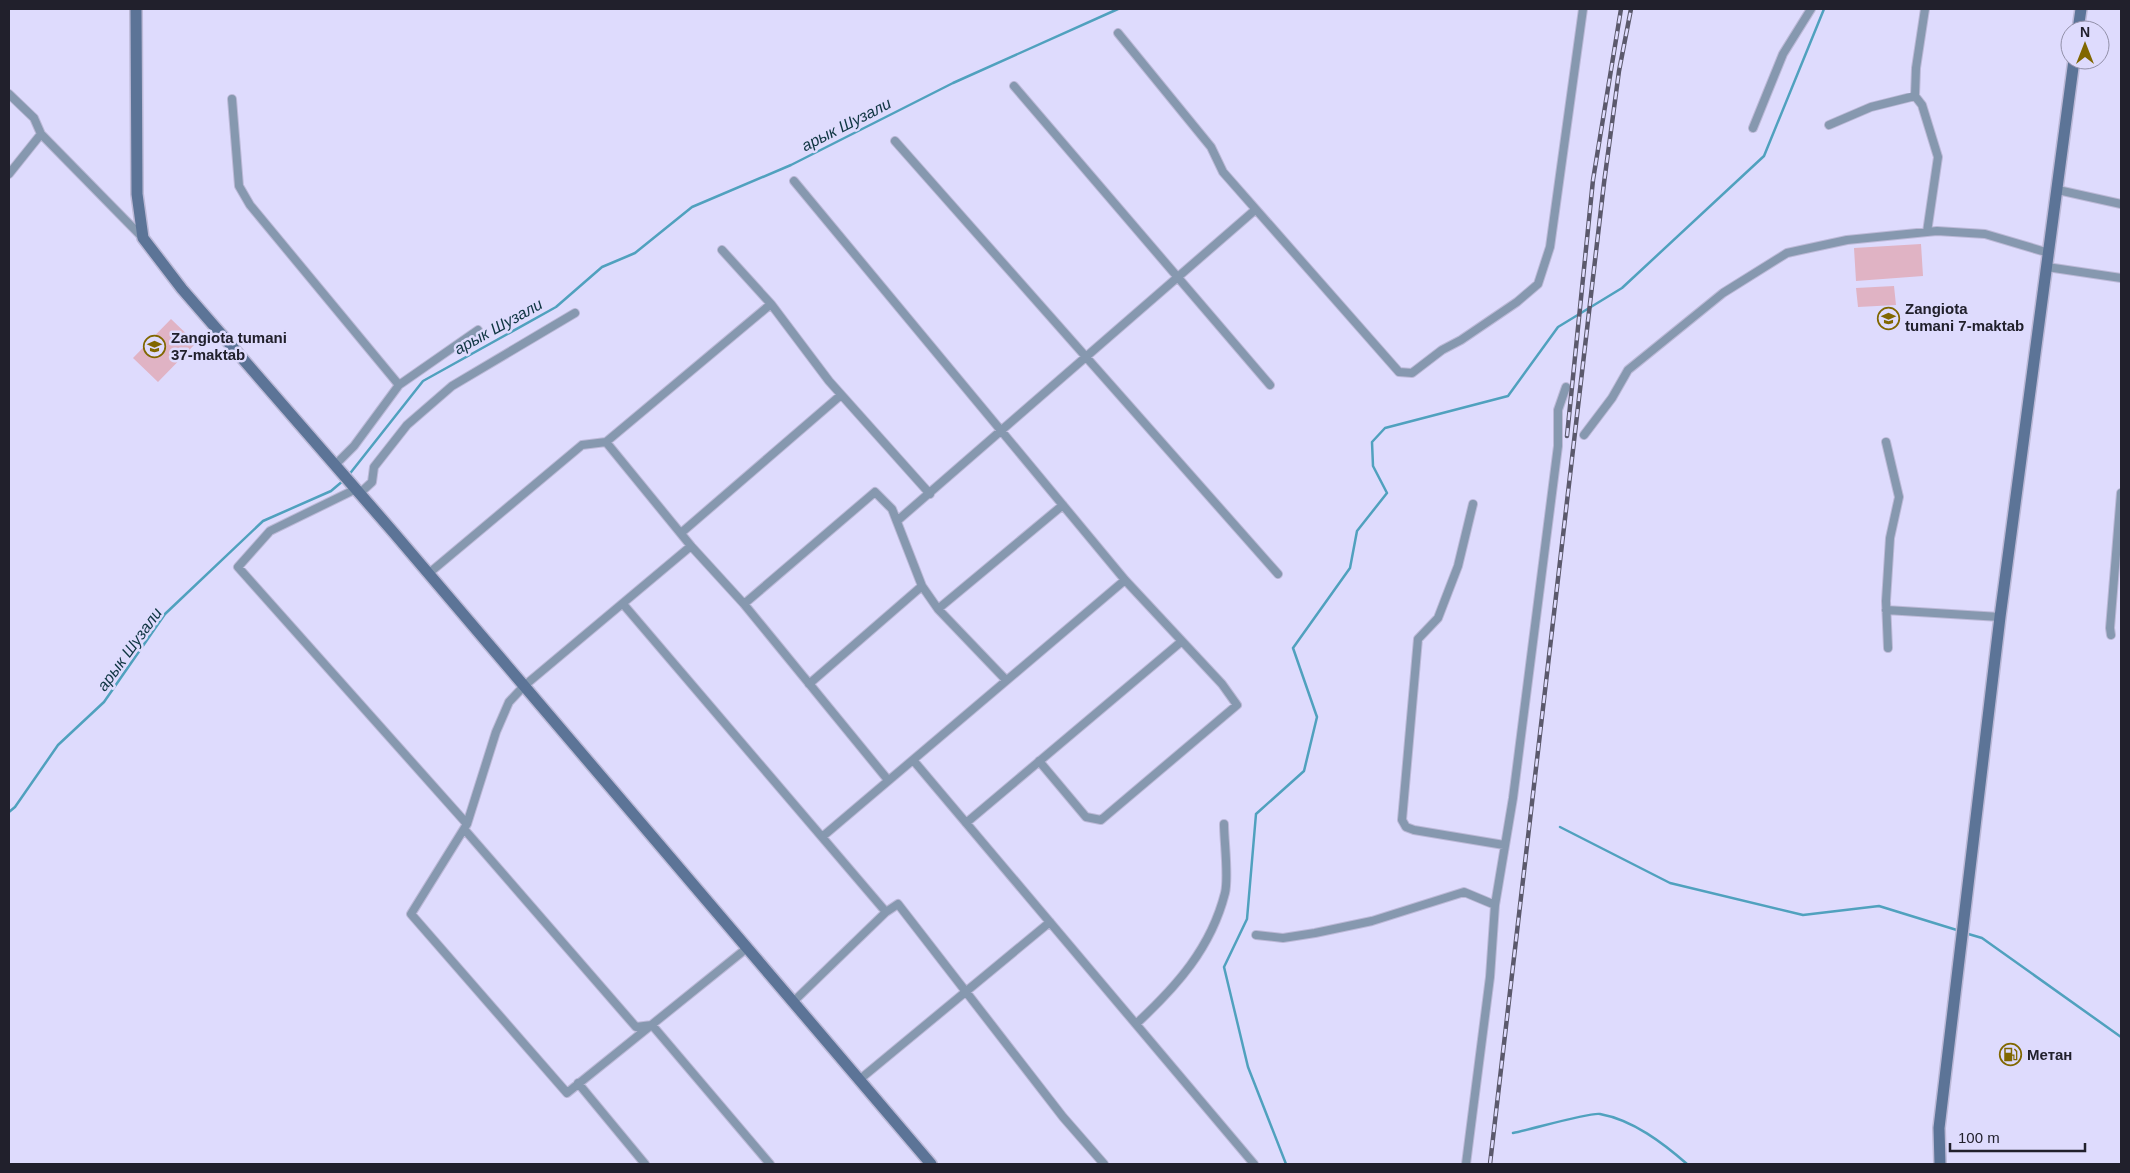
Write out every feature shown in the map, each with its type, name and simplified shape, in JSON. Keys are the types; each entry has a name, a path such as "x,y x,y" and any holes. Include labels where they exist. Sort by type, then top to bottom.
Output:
{"main road":[{"path":"136,9 137,194 143,238 182,289 356,489 931,1164"},
{"path":"1940,1164 1939,1128 1966,918 2000,617 2073,70"}],"street":[{"path":"1118,33 1211,147 1223,172 1255,210 1399,372 1412,372 1442,350 1461,340 1509,308 1538,284 1550,247 1583,9"},
{"path":"1753,128 1783,54 1811,9"},
{"path":"1925,9 1916,68 1915,96 1922,105 1938,157 1927,232"},
{"path":"1014,86 1270,385"},
{"path":"9,94 34,118 41,134 143,238"},
{"path":"1829,125 1871,106 1915,96"},
{"path":"232,99 239,186 250,205 399,385"},
{"path":"9,174 41,134"},
{"path":"895,141 1278,574"},
{"path":"794,181 1125,580 1222,684 1236,705 1195,742 1101,820 1086,817 1039,761"},
{"path":"2058,190 2121,204"},
{"path":"897,521 1255,210"},
{"path":"1584,435 1612,398 1628,370 1723,293 1787,253 1847,240 1927,232 1985,234 2048,253"},
{"path":"722,250 771,304 841,395 930,494"},
{"path":"2047,266 2121,278"},
{"path":"428,574 582,445 606,442 771,304"},
{"path":"575,313 452,386 407,425 374,466 372,482 270,531 238,567 466,826 636,1026 652,1025"},
{"path":"338,469 399,385 478,330"},
{"path":"1466,1164 1490,977 1496,905 1504,845 1513,798 1554,475 1558,410 1566,387"},
{"path":"681,533 841,395"},
{"path":"606,442 691,546 744,604 888,780"},
{"path":"1886,442 1899,497 1890,538 1886,610 1888,648"},
{"path":"744,604 874,492 892,509 922,586 938,609 1006,680"},
{"path":"2111,635 2121,493"},
{"path":"1473,504 1458,566 1438,618 1418,639 1402,820 1406,827 1414,830 1504,845"},
{"path":"938,609 1063,505"},
{"path":"691,546 524,686 509,702 499,724 466,826 411,914 567,1092 747,948"},
{"path":"822,836 1125,580"},
{"path":"809,684 922,586"},
{"path":"623,604 886,912"},
{"path":"1886,610 2000,617"},
{"path":"966,823 1182,641"},
{"path":"913,760 1254,1164"},
{"path":"1136,1024 1170,993 1204,947 1226,891 1224,824"},
{"path":"1256,935 1283,938 1316,933 1372,921 1464,892 1496,905"},
{"path":"793,1002 886,912 898,904 1063,1117 1104,1164"},
{"path":"860,1080 1050,922"},
{"path":"652,1025 770,1164"},
{"path":"578,1083 646,1164"}],"shaded area":[{"path":"1921,244 1923,276 1856,281 1854,248"},
{"path":"1894,286 1896,305 1858,307 1856,288"},
{"path":"171,319 196,343 158,382 133,358"}],"waterway":[{"name":"арык Шузали","path":"348,476 423,381 556,307 602,267 635,253 692,207 791,165 953,83 1118,9"},
{"path":"1286,1164 1248,1067 1224,967 1247,919 1256,814 1304,771 1317,717 1293,648 1350,568 1357,531 1387,493 1373,466 1372,442 1385,428 1508,396 1558,327 1622,288 1764,156 1824,9"},
{"name":"арык Шузали","path":"9,812 15,807 58,745 104,702 165,614 263,521 331,491 344,480"},
{"path":"1560,827 1670,883 1803,915 1879,906 1960,931"},
{"path":"1965,933 1982,938 2121,1037"},
{"path":"1513,1133 1600,1114 1624,1121 1647,1133 1687,1164"}],"railway":[{"path":"1567,436 1593,180 1621,9"},
{"path":"1490,1164 1604,183 1619,71 1631,9"}],"place":[{"name":"Zangiota tumani 7-maktab","path":"1889,318"},
{"name":"Zangiota tumani 37-maktab","path":"155,347"},
{"name":"Метан","path":"2011,1055"}]}
